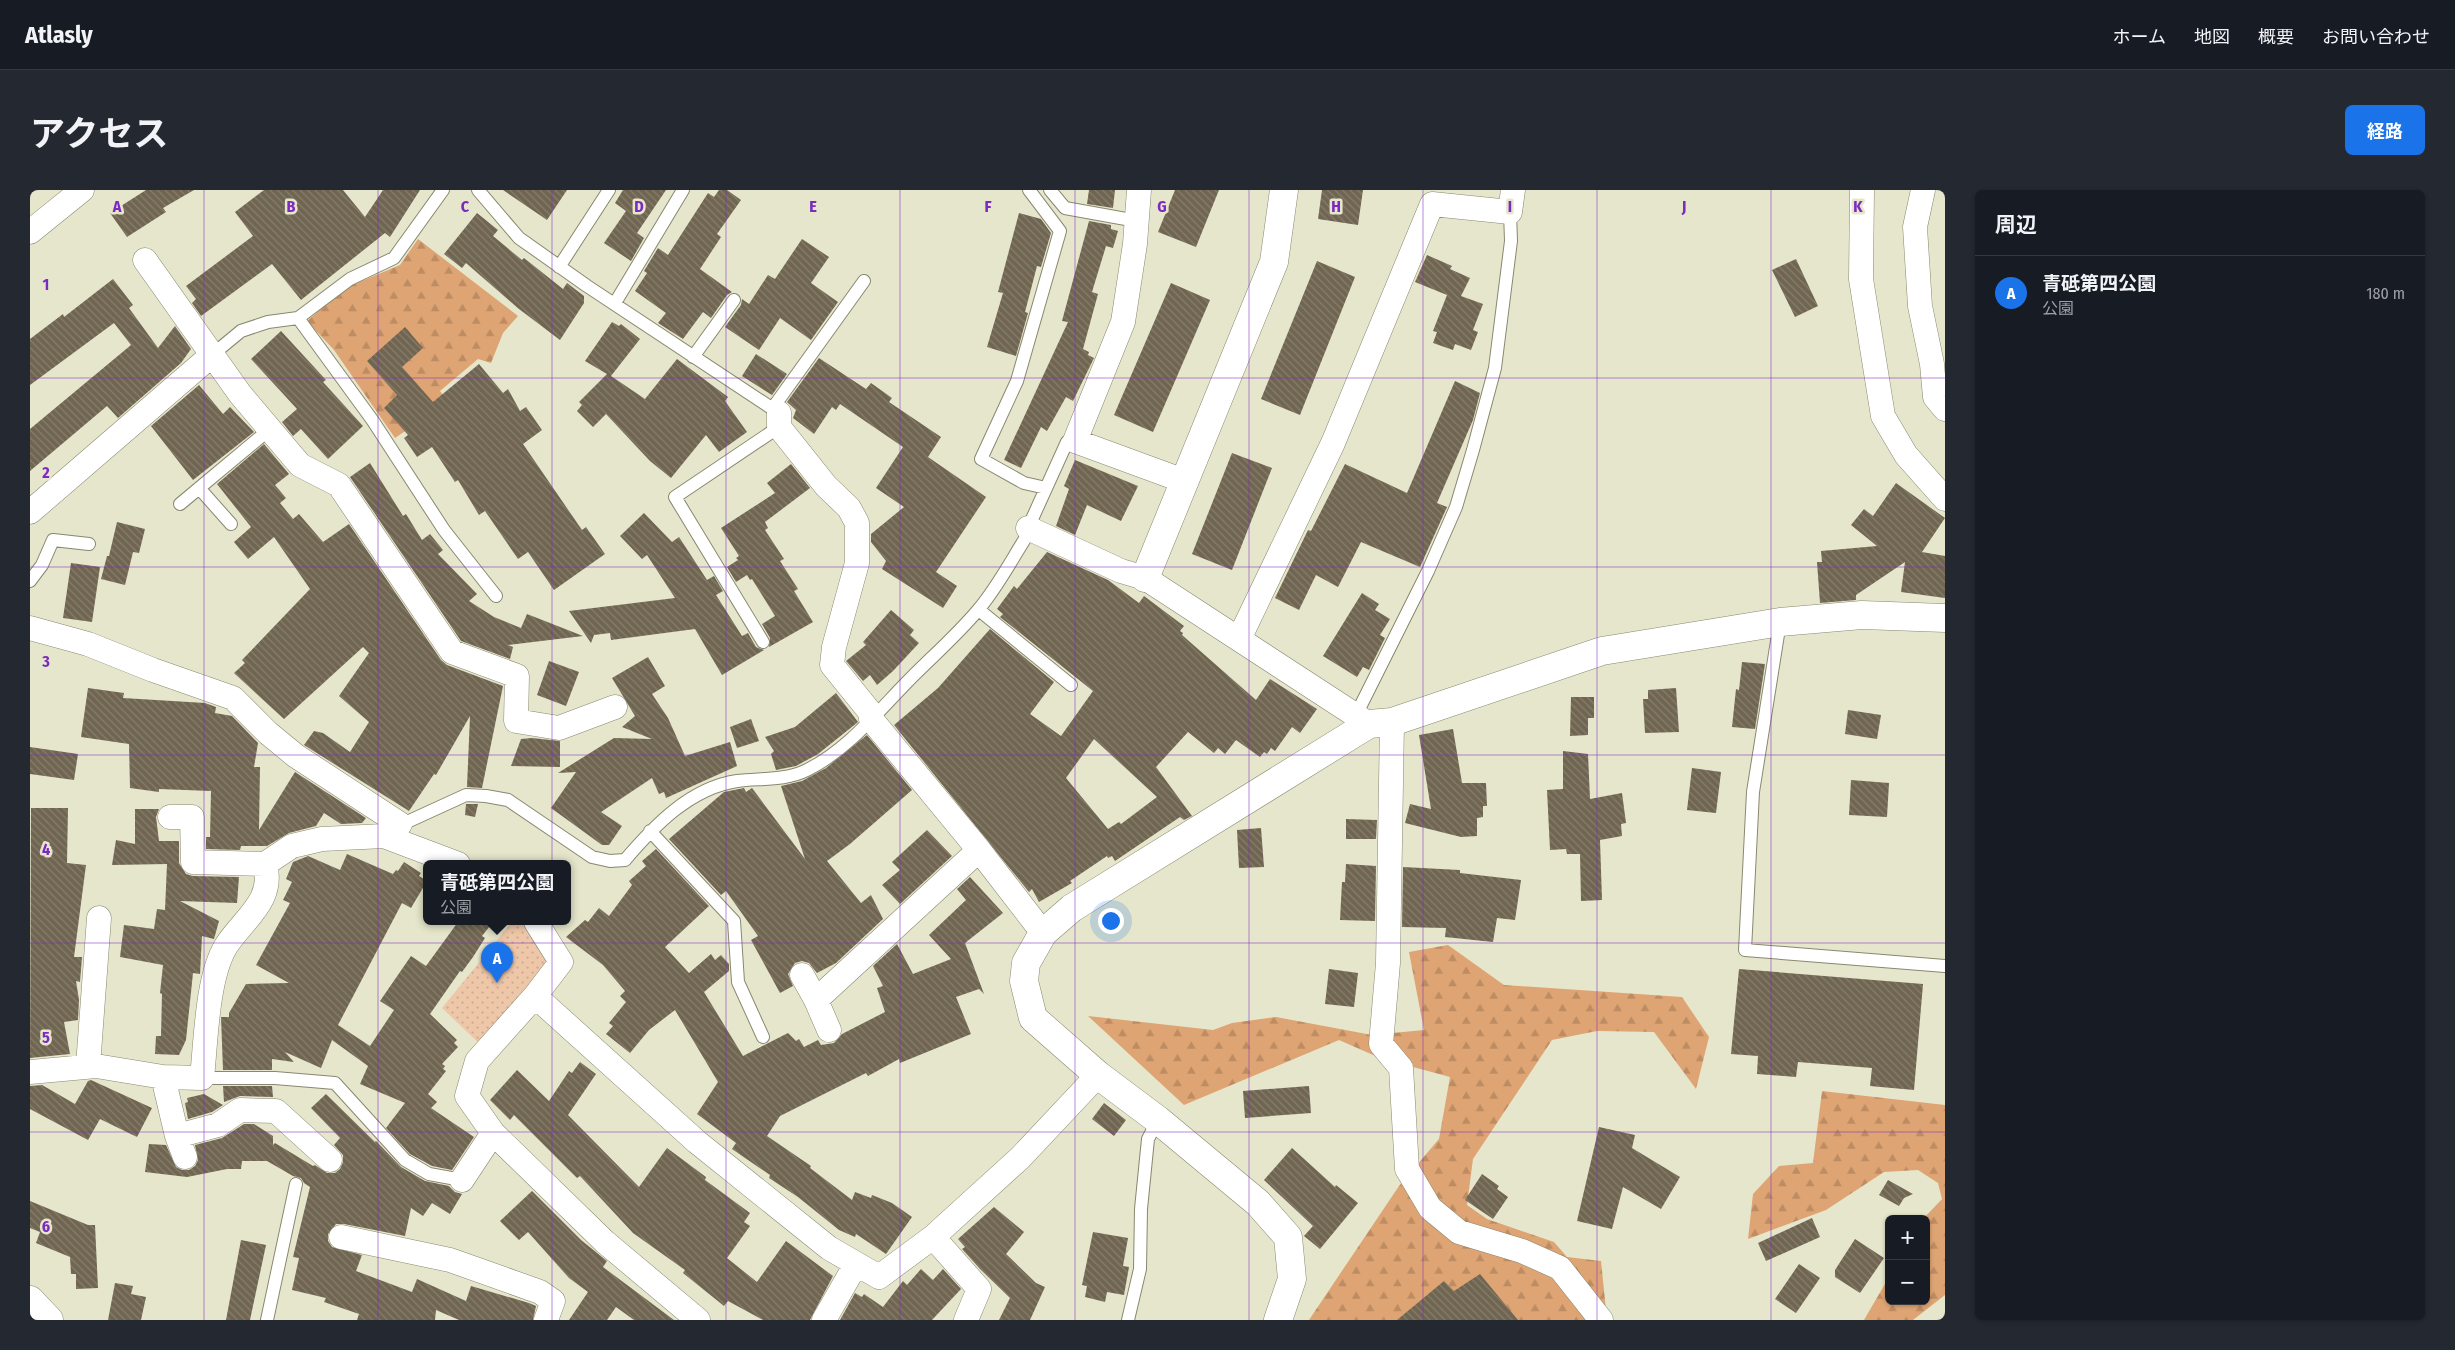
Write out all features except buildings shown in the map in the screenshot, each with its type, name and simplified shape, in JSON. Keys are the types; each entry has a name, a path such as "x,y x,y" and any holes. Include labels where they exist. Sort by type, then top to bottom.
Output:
{"street":[{"path":"35,219 82,190"},
{"path":"1139,190 1123,322 1076,441 1184,481"},
{"path":"1145,578 1274,262 1284,190"},
{"path":"1862,190 1861,279 1883,416 1906,455 1945,499"},
{"path":"1923,190 1915,227 1920,306 1938,363 1935,397 1945,410"},
{"path":"1239,639 1333,443 1432,204 1511,201"},
{"path":"145,260 240,394 300,465 339,486 452,652 518,676 516,720 559,728 615,707"},
{"path":"30,512 212,355"},
{"path":"777,417 826,486 849,508 857,523 857,564 834,646 832,665 870,712 871,719 979,850 1043,933"},
{"path":"1028,528 1121,571 1145,578 1239,639 1372,720"},
{"path":"1278,1320 1292,1279 1288,1237 1258,1203 1158,1120 1098,1075 1033,1018 1024,981 1026,963 1043,933 1072,908 1372,720 1602,651 1780,622 1862,615 1945,618"},
{"path":"30,628 88,644 153,670 233,698 268,733 392,830 450,860"},
{"path":"1372,720 1388,964 1381,1044 1401,1068 1407,1169 1430,1208 1459,1232 1522,1251 1560,1268 1600,1320"},
{"path":"170,817 192,817 193,862 265,864 292,846 322,839 392,830"},
{"path":"816,1000 979,850"},
{"path":"30,1072 88,1066 163,1077 202,1078 214,975 226,946 257,909 268,877 265,864"},
{"path":"88,1066 99,918"},
{"path":"538,925 561,962 535,996 477,1060 467,1096 493,1133 605,1242 698,1320"},
{"path":"802,976 816,1000 829,1030"},
{"path":"535,996 696,1142 829,1248 879,1277 934,1237 1020,1158 1098,1075"},
{"path":"163,1077 181,1146 240,1110 276,1111 330,1160"},
{"path":"462,1180 493,1133"},
{"path":"341,1237 450,1260 540,1292 553,1301 546,1320"},
{"path":"934,1237 979,1289 966,1320"},
{"path":"824,1320 856,1264"},
{"path":"30,1300 49,1320"}],"lane":[{"path":"212,355 241,331 268,322 298,318 350,279 394,258 443,190"},
{"path":"478,190 519,238 777,417"},
{"path":"559,267 609,190"},
{"path":"615,303 683,190"},
{"path":"1029,190 1060,231 1016,381 981,459 1024,483 1046,488"},
{"path":"1050,190 1065,208 1136,221"},
{"path":"1372,720 1428,571 1456,507 1495,368 1511,241 1511,201"},
{"path":"763,642 675,497 777,417 864,281"},
{"path":"693,357 734,300"},
{"path":"298,318 374,421 444,530 496,596"},
{"path":"180,504 270,429"},
{"path":"392,830 466,795 486,796 508,800 592,857 610,861 625,860 650,831 678,806 716,787 736,781 779,778 807,770 834,754 979,610 1028,534 1028,528 1067,442 1076,441"},
{"path":"199,488 231,524"},
{"path":"30,581 42,565 53,540 89,544"},
{"path":"979,610 1071,685"},
{"path":"1780,622 1753,792 1745,950 1945,966"},
{"path":"650,831 734,921 738,982 763,1037"},
{"path":"202,1078 275,1078 335,1083 405,1160 429,1174 462,1180"},
{"path":"1128,1320 1140,1269 1141,1209 1148,1139 1158,1120"},
{"path":"267,1320 296,1184"}],"green space":[{"path":"418,239 518,316 503,333 491,363 478,359 440,391 448,402 395,438 334,350 307,321 345,288 400,265"},
{"path":"1448,945 1504,985 1682,997 1709,1037 1696,1089 1654,1032 1597,1031 1552,1040 1473,1159 1467,1205 1487,1219 1554,1242 1567,1257 1601,1261 1607,1320 1309,1320 1399,1186 1439,1139 1450,1077 1380,1058 1339,1040 1184,1105 1088,1016 1213,1030 1232,1023 1276,1017 1372,1035 1424,1030 1409,952"},
{"path":"1822,1091 1945,1105 1945,1295 1913,1320 1864,1320 1885,1284 1885,1305 1930,1305 1930,1215 1927,1215 1942,1199 1938,1183 1918,1170 1884,1172 1826,1210 1748,1239 1753,1194 1779,1166 1813,1163"}],"shaded area":[{"path":"510,925 530,925 551,959 483,1047 442,1008"}],"place":[{"name":"青砥第四公園","path":"497,983"}]}
